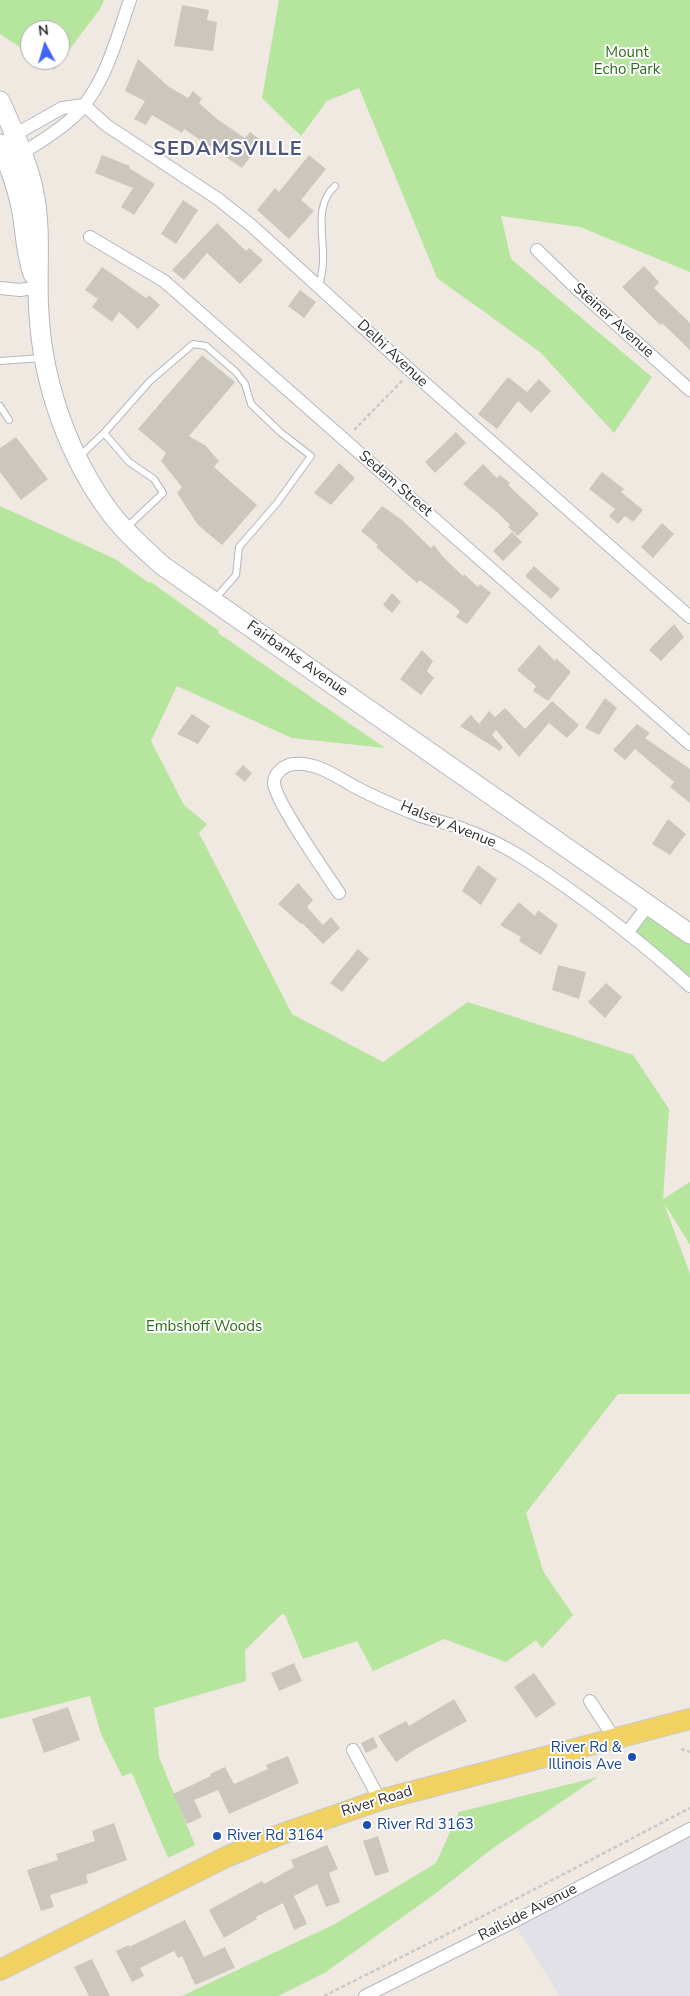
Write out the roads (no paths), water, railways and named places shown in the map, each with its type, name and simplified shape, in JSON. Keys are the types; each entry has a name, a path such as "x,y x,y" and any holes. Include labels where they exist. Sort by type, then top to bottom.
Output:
{"main road":[{"name":"River Road","path":"0,1970 226,1858 279,1835 380,1800 690,1719"}],"street":[{"path":"15,158 71,119 84,105 106,65 130,0"},
{"path":"0,101 5,141 62,108 84,105"},
{"name":"Delhi Avenue","path":"84,105 106,125 218,199 252,226 411,371 690,617"},
{"name":"Fairbanks Avenue","path":"5,141 34,191 37,208 38,287 43,358 62,421 78,458 93,486 113,516 163,566 690,934"},
{"name":"Sedam Street","path":"90,237 164,281 690,744"},
{"name":"Steiner Avenue","path":"537,250 576,288 690,390"},
{"path":"0,288 20,290 38,287"},
{"name":"Halsey Avenue","path":"339,893 311,852 278,796 274,784 275,779 278,771 285,766 293,764 323,769 339,776 349,784 420,816 458,827 490,840 521,857 628,932 690,986"},
{"path":"628,932 648,905"},
{"path":"590,1701 614,1738"},
{"path":"353,1750 380,1800"},
{"name":"Railside Avenue","path":"366,1996 513,1922 690,1829"}],"lane":[{"path":"319,287 323,260 322,214 326,198 335,186"},
{"path":"78,458 104,433 150,380 193,344 206,346 236,372 245,384 251,404 280,432 311,456 277,503 239,547 236,575 213,601"},
{"path":"0,361 43,358"},
{"path":"0,406 9,420"},
{"path":"104,433 129,462 154,479 163,493 125,529"}],"place":[{"name":"River Rd & Illinois Ave","path":"632,1757"},
{"name":"River Rd 3163","path":"367,1825"},
{"name":"River Rd 3164","path":"217,1836"}],"district":[{"name":"SEDAMSVILLE","path":"228,150"}],"park label":[{"name":"Mount Echo Park","path":"627,62"},
{"name":"Embshoff Woods","path":"204,1327"}]}
